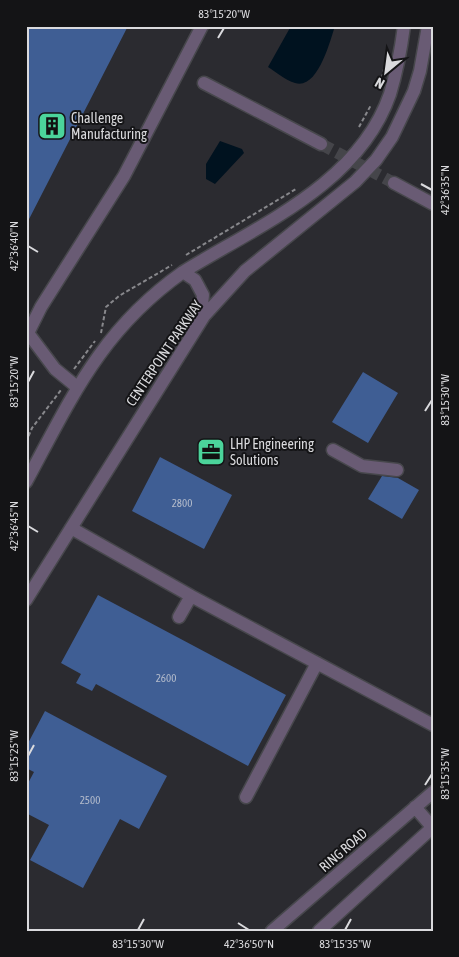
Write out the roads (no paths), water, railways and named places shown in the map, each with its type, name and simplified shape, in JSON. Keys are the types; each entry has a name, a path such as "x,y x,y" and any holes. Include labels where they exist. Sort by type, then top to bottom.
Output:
{"street":[{"path":"77,387 55,370 27,333 41,307 124,176 202,26"},
{"path":"26,482 77,387 105,345 129,317 163,286 183,272 317,189 354,155 378,119 389,95 398,64 404,26"},
{"name":"CENTERPOINT PARKWAY","path":"26,600 184,345 204,316 245,270 333,201 376,160 392,137 414,91 420,72 428,26"},
{"path":"204,83 321,144"},
{"path":"394,183 433,204"},
{"path":"126,438 139,404 202,304 204,295 200,287 195,280 183,272"},
{"path":"333,450 362,466 397,470"},
{"path":"71,528 191,596 433,725"},
{"path":"179,617 191,596"},
{"path":"246,796 317,663"},
{"name":"RING ROAD","path":"272,931 433,792"},
{"path":"319,931 433,828 415,807"}],"water":[{"path":"291,26 335,26 322,63 310,79 303,83 291,82 268,67"},
{"path":"220,141 242,149 244,153 215,184 206,179 206,164"}],"tunnel":[{"path":"321,144 394,183"}],"place":[{"name":"Challenge Manufacturing","path":"52,126"},
{"name":"LHP Engineering Solutions","path":"211,452"}]}
